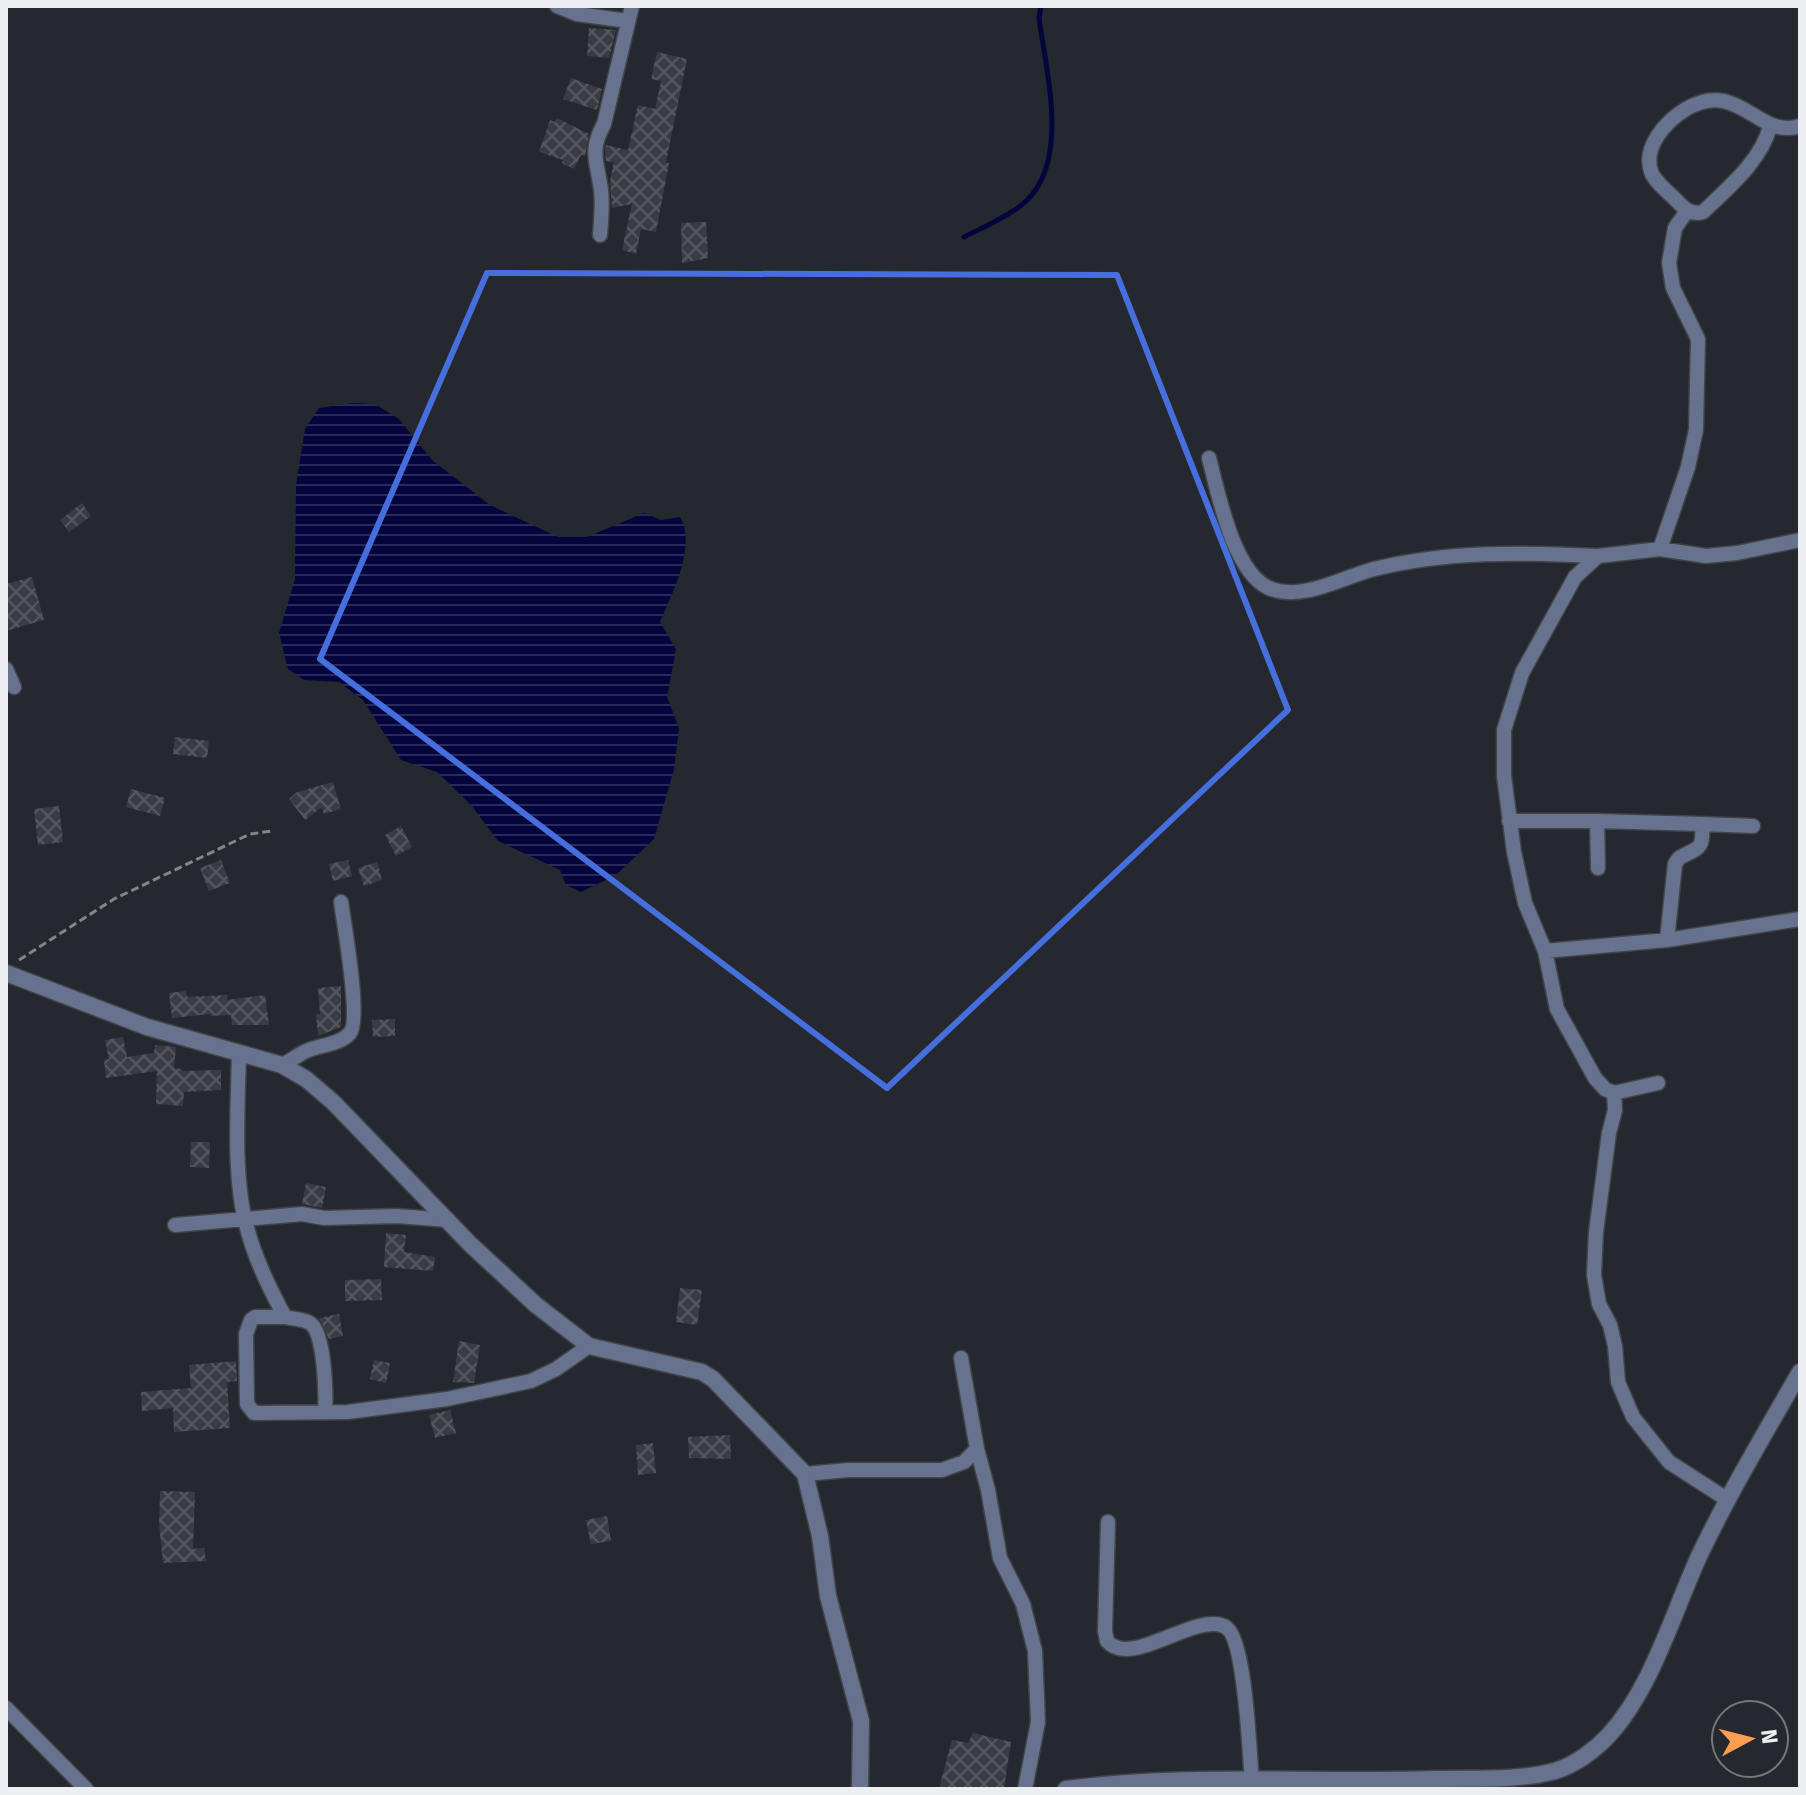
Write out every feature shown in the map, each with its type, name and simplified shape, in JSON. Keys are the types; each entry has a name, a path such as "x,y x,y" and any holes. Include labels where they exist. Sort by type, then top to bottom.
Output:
{"street":[{"path":"557,6 577,14 628,21"},
{"path":"600,235 603,208 593,153 604,124 632,6"},
{"path":"1770,126 1760,150 1703,212 1695,214 1687,211 1657,182 1650,166 1651,149 1662,130 1689,107 1724,101 1750,111 1770,126 1788,130 1800,126"},
{"path":"1660,549 1688,467 1696,430 1698,339 1673,288 1669,263 1675,228 1687,211"},
{"path":"1209,458 1227,524 1237,546 1253,575 1269,588 1282,591 1311,589 1417,559 1478,555 1598,556 1660,549 1706,556 1800,540"},
{"path":"1598,556 1575,577 1522,673 1508,712 1503,750 1509,821 1525,903 1545,951 1557,1009 1595,1078 1605,1089 1614,1093 1658,1083"},
{"path":"6,669 14,687"},
{"path":"1509,821 1753,826"},
{"path":"1597,821 1598,868"},
{"path":"1667,940 1675,864 1679,858 1699,848 1702,824"},
{"path":"282,1065 304,1052 341,1040 354,1025 341,902"},
{"path":"1545,951 1667,940 1800,919"},
{"path":"6,973 147,1027 282,1065 306,1079 333,1102 536,1305 589,1346 702,1372 713,1379 805,1474 820,1536 828,1596 861,1721 860,1789"},
{"path":"239,1052 239,1164 244,1218 262,1274 285,1317"},
{"path":"1614,1093 1615,1110 1596,1232 1594,1275 1597,1299 1610,1325 1615,1346 1618,1382 1633,1417 1669,1462 1728,1500"},
{"path":"175,1225 302,1214 324,1218 397,1216 448,1220"},
{"path":"325,1411 327,1388 316,1330 307,1321 285,1317 261,1316 251,1320 246,1334 246,1391 250,1410 254,1413 348,1412 406,1405 531,1381 556,1369 589,1346"},
{"path":"961,1358 1000,1558 1023,1604 1035,1651 1038,1722 1025,1789"},
{"path":"1066,1789 1158,1781 1363,1782 1502,1777 1548,1772 1570,1765 1601,1743 1625,1713 1646,1677 1701,1552 1800,1372"},
{"path":"805,1474 848,1470 942,1470 964,1462 977,1449"},
{"path":"1108,1522 1107,1641 1116,1648 1137,1648 1204,1626 1222,1625 1228,1628 1241,1664 1252,1780"},
{"path":"6,1708 86,1789"}],"path":[{"path":"18,961 114,899 250,834 272,831"}],"highlighted area":[{"path":"487,273 1117,275 1288,710 887,1088 320,659"}],"shaded area":[{"path":"353,403 375,404 399,419 432,460 490,505 558,537 587,537 644,513 661,520 680,517 685,528 684,555 660,622 676,649 667,697 679,728 674,769 654,839 616,875 581,892 566,885 560,870 498,841 472,806 437,772 401,760 363,700 339,682 304,680 288,669 279,633 295,579 296,485 305,429 319,408"}],"building":[{"path":"589,28 616,30 609,58 587,56"},
{"path":"657,52 687,59 666,162 669,163 656,232 641,229 636,254 622,250 632,204 612,208 610,181 614,162 606,161 605,150 606,145 628,150 638,105 655,109 661,81 651,79"},
{"path":"571,78 602,89 597,110 563,99"},
{"path":"557,118 589,134 585,156 581,155 574,169 562,163 563,160 539,152 550,120 555,122"},
{"path":"706,222 708,258 682,263 681,223"},
{"path":"82,503 91,516 69,532 60,520"},
{"path":"32,577 44,620 6,631 6,584"},
{"path":"175,737 209,741 207,758 173,754"},
{"path":"333,782 341,809 324,814 322,807 305,820 289,799 297,792"},
{"path":"131,789 165,798 160,816 126,807"},
{"path":"59,806 63,842 38,845 34,809"},
{"path":"401,826 412,847 396,856 385,835"},
{"path":"221,860 230,883 209,891 200,868"},
{"path":"348,860 352,876 333,881 329,864"},
{"path":"377,862 382,880 364,886 358,868"},
{"path":"341,986 341,1027 318,1036 318,988"},
{"path":"186,991 187,997 227,995 227,1000 265,995 269,1025 232,1025 231,1015 172,1018 169,993"},
{"path":"395,1019 395,1036 373,1037 372,1020"},
{"path":"123,1037 127,1057 154,1053 155,1045 176,1047 174,1068 182,1071 221,1070 221,1090 184,1092 183,1106 156,1104 157,1071 106,1078 104,1060 109,1059 105,1040"},
{"path":"191,1142 210,1142 209,1168 190,1167"},
{"path":"306,1183 326,1187 322,1208 302,1204"},
{"path":"386,1233 406,1235 404,1252 435,1257 433,1271 384,1267"},
{"path":"381,1279 382,1300 345,1301 345,1280"},
{"path":"680,1288 702,1290 697,1325 676,1322"},
{"path":"339,1314 343,1336 329,1339 319,1318"},
{"path":"459,1341 480,1345 474,1383 453,1382"},
{"path":"374,1360 390,1363 386,1383 370,1379"},
{"path":"236,1361 237,1381 227,1382 230,1428 174,1432 173,1408 142,1411 141,1392 191,1388 189,1365"},
{"path":"450,1410 456,1433 435,1438 429,1415"},
{"path":"730,1435 731,1459 689,1458 688,1437"},
{"path":"653,1443 656,1473 638,1475 636,1445"},
{"path":"160,1491 195,1492 193,1549 204,1548 206,1561 163,1563"},
{"path":"607,1516 611,1541 591,1544 586,1520"},
{"path":"973,1733 1011,1742 1004,1789 939,1789 952,1740 968,1743"}],"waterway":[{"path":"964,237 1019,207 1036,190 1046,169 1052,118 1039,18 1041,6"}]}
